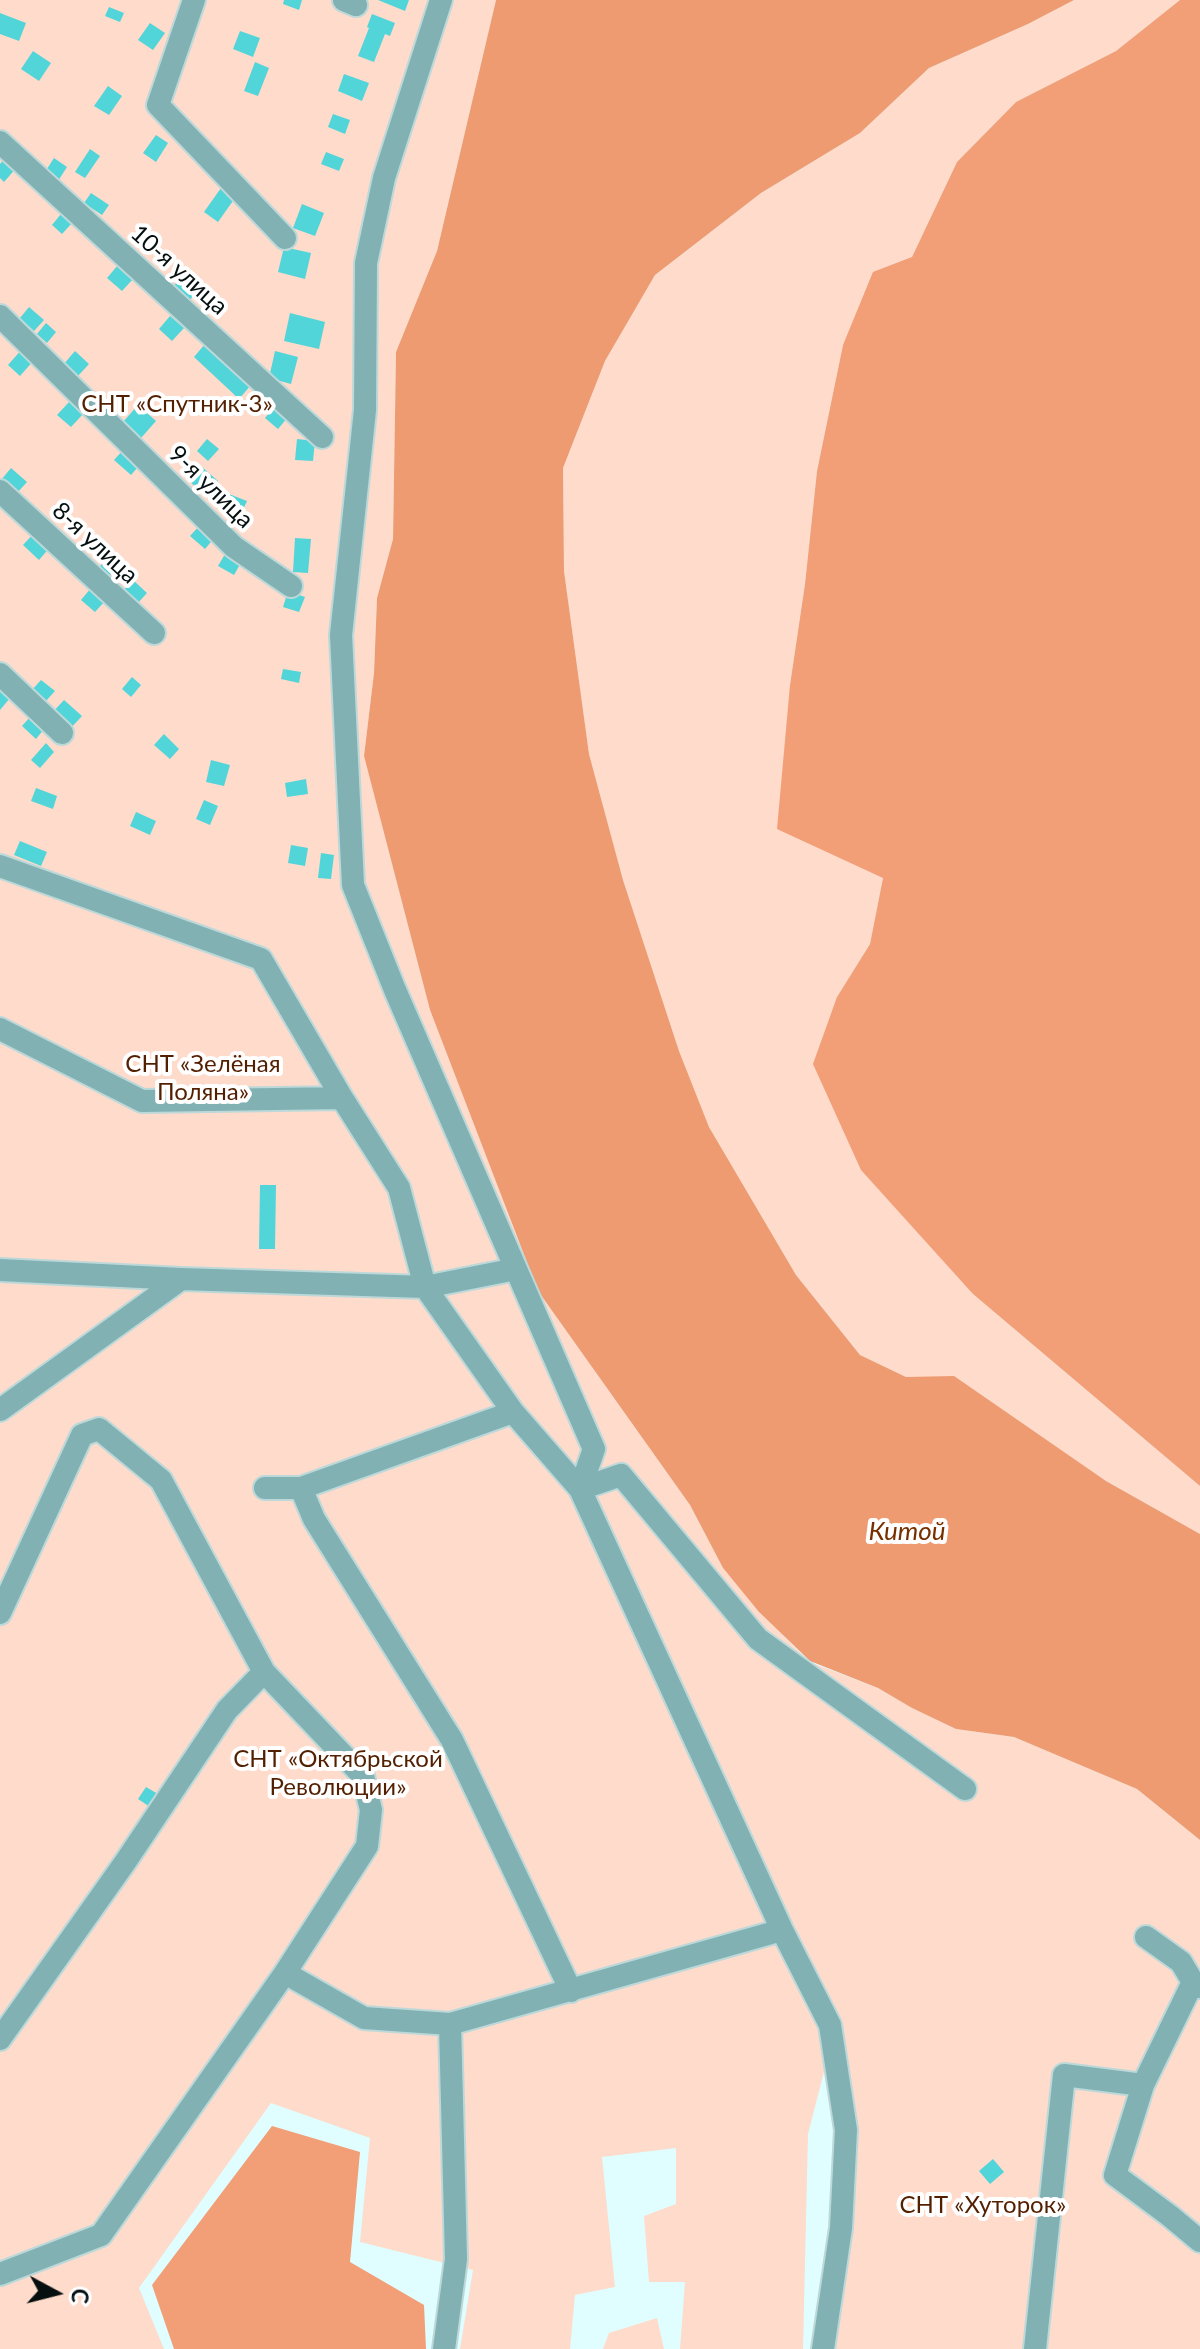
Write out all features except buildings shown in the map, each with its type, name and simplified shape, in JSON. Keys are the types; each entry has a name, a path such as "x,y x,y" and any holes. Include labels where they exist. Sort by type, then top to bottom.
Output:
{"street":[{"path":"194,0 158,105 285,238"},
{"path":"441,0 384,178 366,263 365,410 341,635 353,885 395,990 594,1449 580,1489"},
{"name":"10-я улица","path":"0,142 322,437"},
{"name":"9-я улица","path":"0,316 234,547 291,586"},
{"name":"8-я улица","path":"0,491 154,633"},
{"path":"0,674 62,733"},
{"path":"0,866 261,959 399,1188 425,1287 513,1412 580,1489 782,1930 830,2025 846,2130 841,2228 823,2349"},
{"path":"0,1029 142,1101 342,1098"},
{"path":"0,1270 425,1287 516,1269"},
{"path":"0,1410 181,1279"},
{"path":"265,1488 301,1488 513,1412"},
{"path":"0,1613 82,1435 99,1429 161,1480 264,1672 363,1776 371,1810 367,1846 285,1973 101,2235 0,2274"},
{"path":"580,1489 621,1475 758,1639 965,1789"},
{"path":"301,1488 314,1519 452,1740 571,1991"},
{"path":"0,2039 126,1861 227,1710 264,1672"},
{"path":"285,1973 364,2018 450,2024 782,1930"},
{"path":"1146,1937 1181,1962 1197,1984 1143,2085 1115,2175 1200,2241"},
{"path":"444,2349 456,2259 450,2024"},
{"path":"1035,2349 1064,2075 1143,2085"}],"green space":[{"path":"0,0 496,0 437,251 396,352 393,539 377,598 374,673 364,756 430,1010 538,1291 690,1505 723,1568 759,1612 810,1662 878,1688 956,1729 1014,1737 1137,1789 1200,1840 1200,2349 832,2349 844,2037 833,2037 808,2134 803,2349 680,2349 685,2282 649,2282 644,2216 676,2204 676,2148 602,2157 615,2287 575,2295 570,2349 460,2349 473,2270 360,2242 370,2138 271,2103 139,2288 164,2349 0,2349"},
{"path":"1074,0 1180,0 1116,51 1016,102 957,162 912,257 843,345 817,471 790,685 883,878 870,944 837,997 973,1294 1200,1486 1200,1534 1106,1481 954,1377 906,1377 860,1355 796,1275 709,1127 679,1051 623,880 589,754 564,571 563,468 605,361 655,275 761,193 860,133 929,68"},
{"path":"657,2318 664,2349 603,2349 609,2333"}],"shaded area":[{"path":"1180,0 1200,0 1200,1486 973,1294 861,1170 813,1064 837,997 870,944 883,878 777,829 790,685 817,471 843,345 873,272 912,257 957,162 1016,102 1116,51"},
{"path":"272,2126 360,2152 350,2262 424,2305 426,2349 174,2349 152,2285"}],"water":[{"name":"Китой","path":"496,0 1074,0 929,68 860,133 761,193 655,275 605,361 563,468 564,571 589,754 623,880 679,1051 709,1127 796,1275 860,1355 906,1377 954,1376 1106,1481 1200,1534 1200,1840 1137,1789 1014,1737 956,1729 878,1688 810,1661 759,1612 723,1568 690,1505 538,1291 430,1010 364,756 374,673 377,598 393,539 396,352 437,251"}],"park label":[{"name":"СНТ «Спутник-3»","path":"177,404"},
{"name":"СНТ «Зелёная Поляна»","path":"203,1078"},
{"name":"СНТ «Октябрьской Революции»","path":"338,1773"},
{"name":"СНТ «Хуторок»","path":"983,2205"}]}
